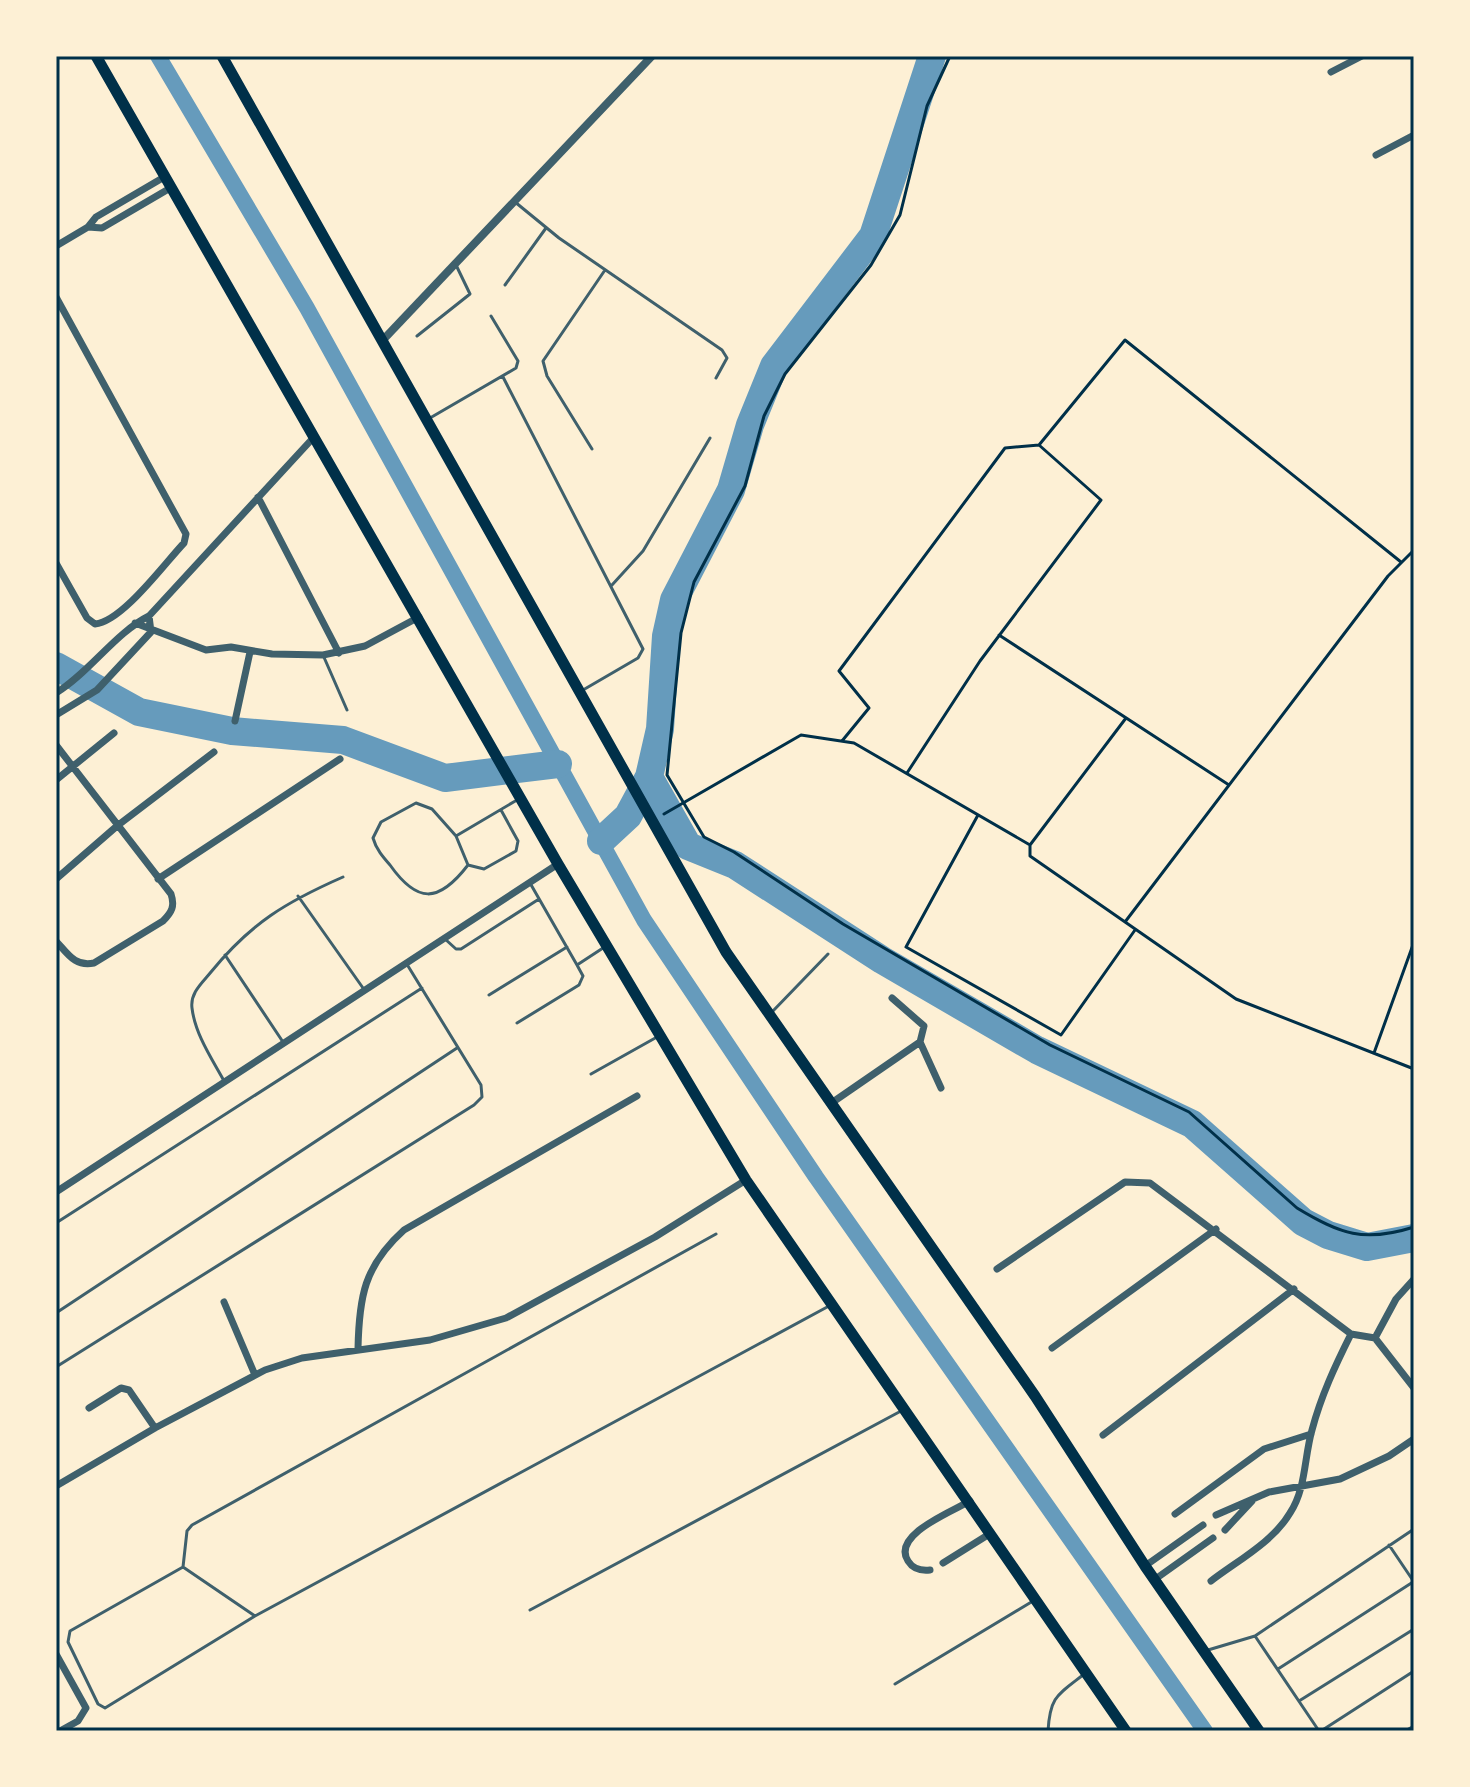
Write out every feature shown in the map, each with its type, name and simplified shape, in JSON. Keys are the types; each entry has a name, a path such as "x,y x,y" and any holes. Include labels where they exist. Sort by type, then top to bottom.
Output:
{"main road":[{"path":"96,56 558,864 746,1180 1126,1731"},
{"path":"222,56 650,822 726,952 1035,1396 1154,1580 1259,1731"}],"street":[{"path":"382,341 652,56"},
{"path":"1331,72 1362,56"},
{"path":"1376,155 1414,135"},
{"path":"88,227 102,228 169,182"},
{"path":"56,246 88,227 96,217 169,182"},
{"path":"56,297 186,534 184,543 123,609 103,623 95,624 87,618 56,563"},
{"path":"56,693 81,678 135,623 149,616 315,435"},
{"path":"258,497 339,653"},
{"path":"149,616 151,632"},
{"path":"135,623 151,632 206,650 231,647 250,652 323,655 365,646 419,617"},
{"path":"58,714 97,690 151,632"},
{"path":"235,721 250,652"},
{"path":"56,780 114,733"},
{"path":"56,745 171,894 170,914 94,963 84,965 74,961 56,941"},
{"path":"56,879 117,826 214,752"},
{"path":"158,879 340,759"},
{"path":"56,1192 558,864"},
{"path":"892,998 924,1026 920,1042 941,1088"},
{"path":"830,1104 920,1042"},
{"path":"358,1349 359,1308 370,1270 387,1245 404,1230 637,1096"},
{"path":"56,1486 155,1428 255,1375 302,1358 430,1340 506,1318 655,1237 746,1180"},
{"path":"997,1269 1125,1182 1150,1183 1216,1229 1351,1334 1375,1338 1414,1388"},
{"path":"1052,1348 1216,1229"},
{"path":"1375,1338 1396,1299 1414,1279"},
{"path":"1103,1435 1294,1289"},
{"path":"224,1302 255,1375"},
{"path":"1211,1581 1275,1532 1291,1512 1302,1484 1311,1434 1325,1386 1351,1334"},
{"path":"89,1408 121,1388 129,1390 155,1428"},
{"path":"1175,1514 1264,1449 1311,1434"},
{"path":"1216,1515 1269,1492 1340,1479 1389,1456 1414,1439"},
{"path":"1225,1530 1254,1500"},
{"path":"930,1570 921,1571 909,1564 905,1555 908,1540 916,1531 970,1501"},
{"path":"1145,1566 1203,1525"},
{"path":"943,1563 991,1533"},
{"path":"1154,1580 1213,1538"},
{"path":"56,1654 86,1708 78,1721 60,1731"}],"lane":[{"path":"515,202 546,228 722,350 727,358 716,378"},
{"path":"505,285 546,228"},
{"path":"417,336 470,294 456,265"},
{"path":"592,449 547,376 543,361 605,270"},
{"path":"427,420 516,368 518,361 491,316"},
{"path":"503,377 640,639 641,655 578,693"},
{"path":"612,585 643,551 710,438"},
{"path":"323,655 347,710"},
{"path":"456,836 520,798"},
{"path":"416,803 432,809 456,836 467,856 468,865 430,895 418,895 395,872 373,838 381,822 416,803"},
{"path":"468,865 484,869 516,851 518,841 501,810"},
{"path":"225,1081 198,1031 191,1006 195,990 260,920 298,896 343,877"},
{"path":"517,1023 579,985 583,976 530,882"},
{"path":"298,896 364,990"},
{"path":"444,938 453,948 461,949 539,899"},
{"path":"577,965 606,946"},
{"path":"489,995 567,947"},
{"path":"769,1015 828,954"},
{"path":"225,955 283,1042"},
{"path":"56,1367 474,1105 482,1097 481,1085 406,962"},
{"path":"56,1223 422,988"},
{"path":"591,1074 660,1035"},
{"path":"56,1313 457,1048"},
{"path":"183,1567 187,1531 192,1525 716,1234"},
{"path":"183,1567 70,1631 68,1642 100,1707 105,1708 255,1616 833,1304"},
{"path":"530,1610 905,1409"},
{"path":"1204,1651 1255,1636 1414,1529"},
{"path":"1278,1669 1414,1582 1389,1545"},
{"path":"183,1567 255,1616"},
{"path":"895,1684 1036,1599"},
{"path":"1299,1701 1414,1629"},
{"path":"1255,1636 1320,1731 1414,1671"},
{"path":"1048,1731 1049,1705 1086,1672"},
{"path":"1405,1731 1414,1726"}],"path":[{"path":"950,56 927,106 900,215 871,265 809,340 778,385 764,416 745,486 694,582 681,633 667,775 704,837 734,852 843,924 1050,1045 1189,1112 1305,1213 1331,1228 1368,1237 1414,1227"},
{"path":"842,741 869,708 839,671 1005,448 1039,445 1125,340 1401,562"},
{"path":"907,773 999,635 1101,500 1039,445"},
{"path":"1125,922 1414,549"},
{"path":"999,635 1229,785"},
{"path":"1126,718 1030,845 1030,856 1236,999 1414,1069"},
{"path":"650,822 801,735 854,743 1030,845"},
{"path":"978,815 906,947 1061,1035 1135,930"},
{"path":"1374,1053 1414,942"}],"waterway":[{"path":"158,56 307,308 644,920 816,1177 1205,1731"},
{"path":"601,841 628,816 649,777 660,729 666,636 674,600 731,490 750,425 774,366 873,236 932,56"},
{"path":"56,666 139,712 232,731 343,740 445,778 558,764"},
{"path":"649,777 688,846 735,865 882,960 1037,1050 1192,1124 1303,1222 1328,1235 1367,1247 1414,1238"}]}
